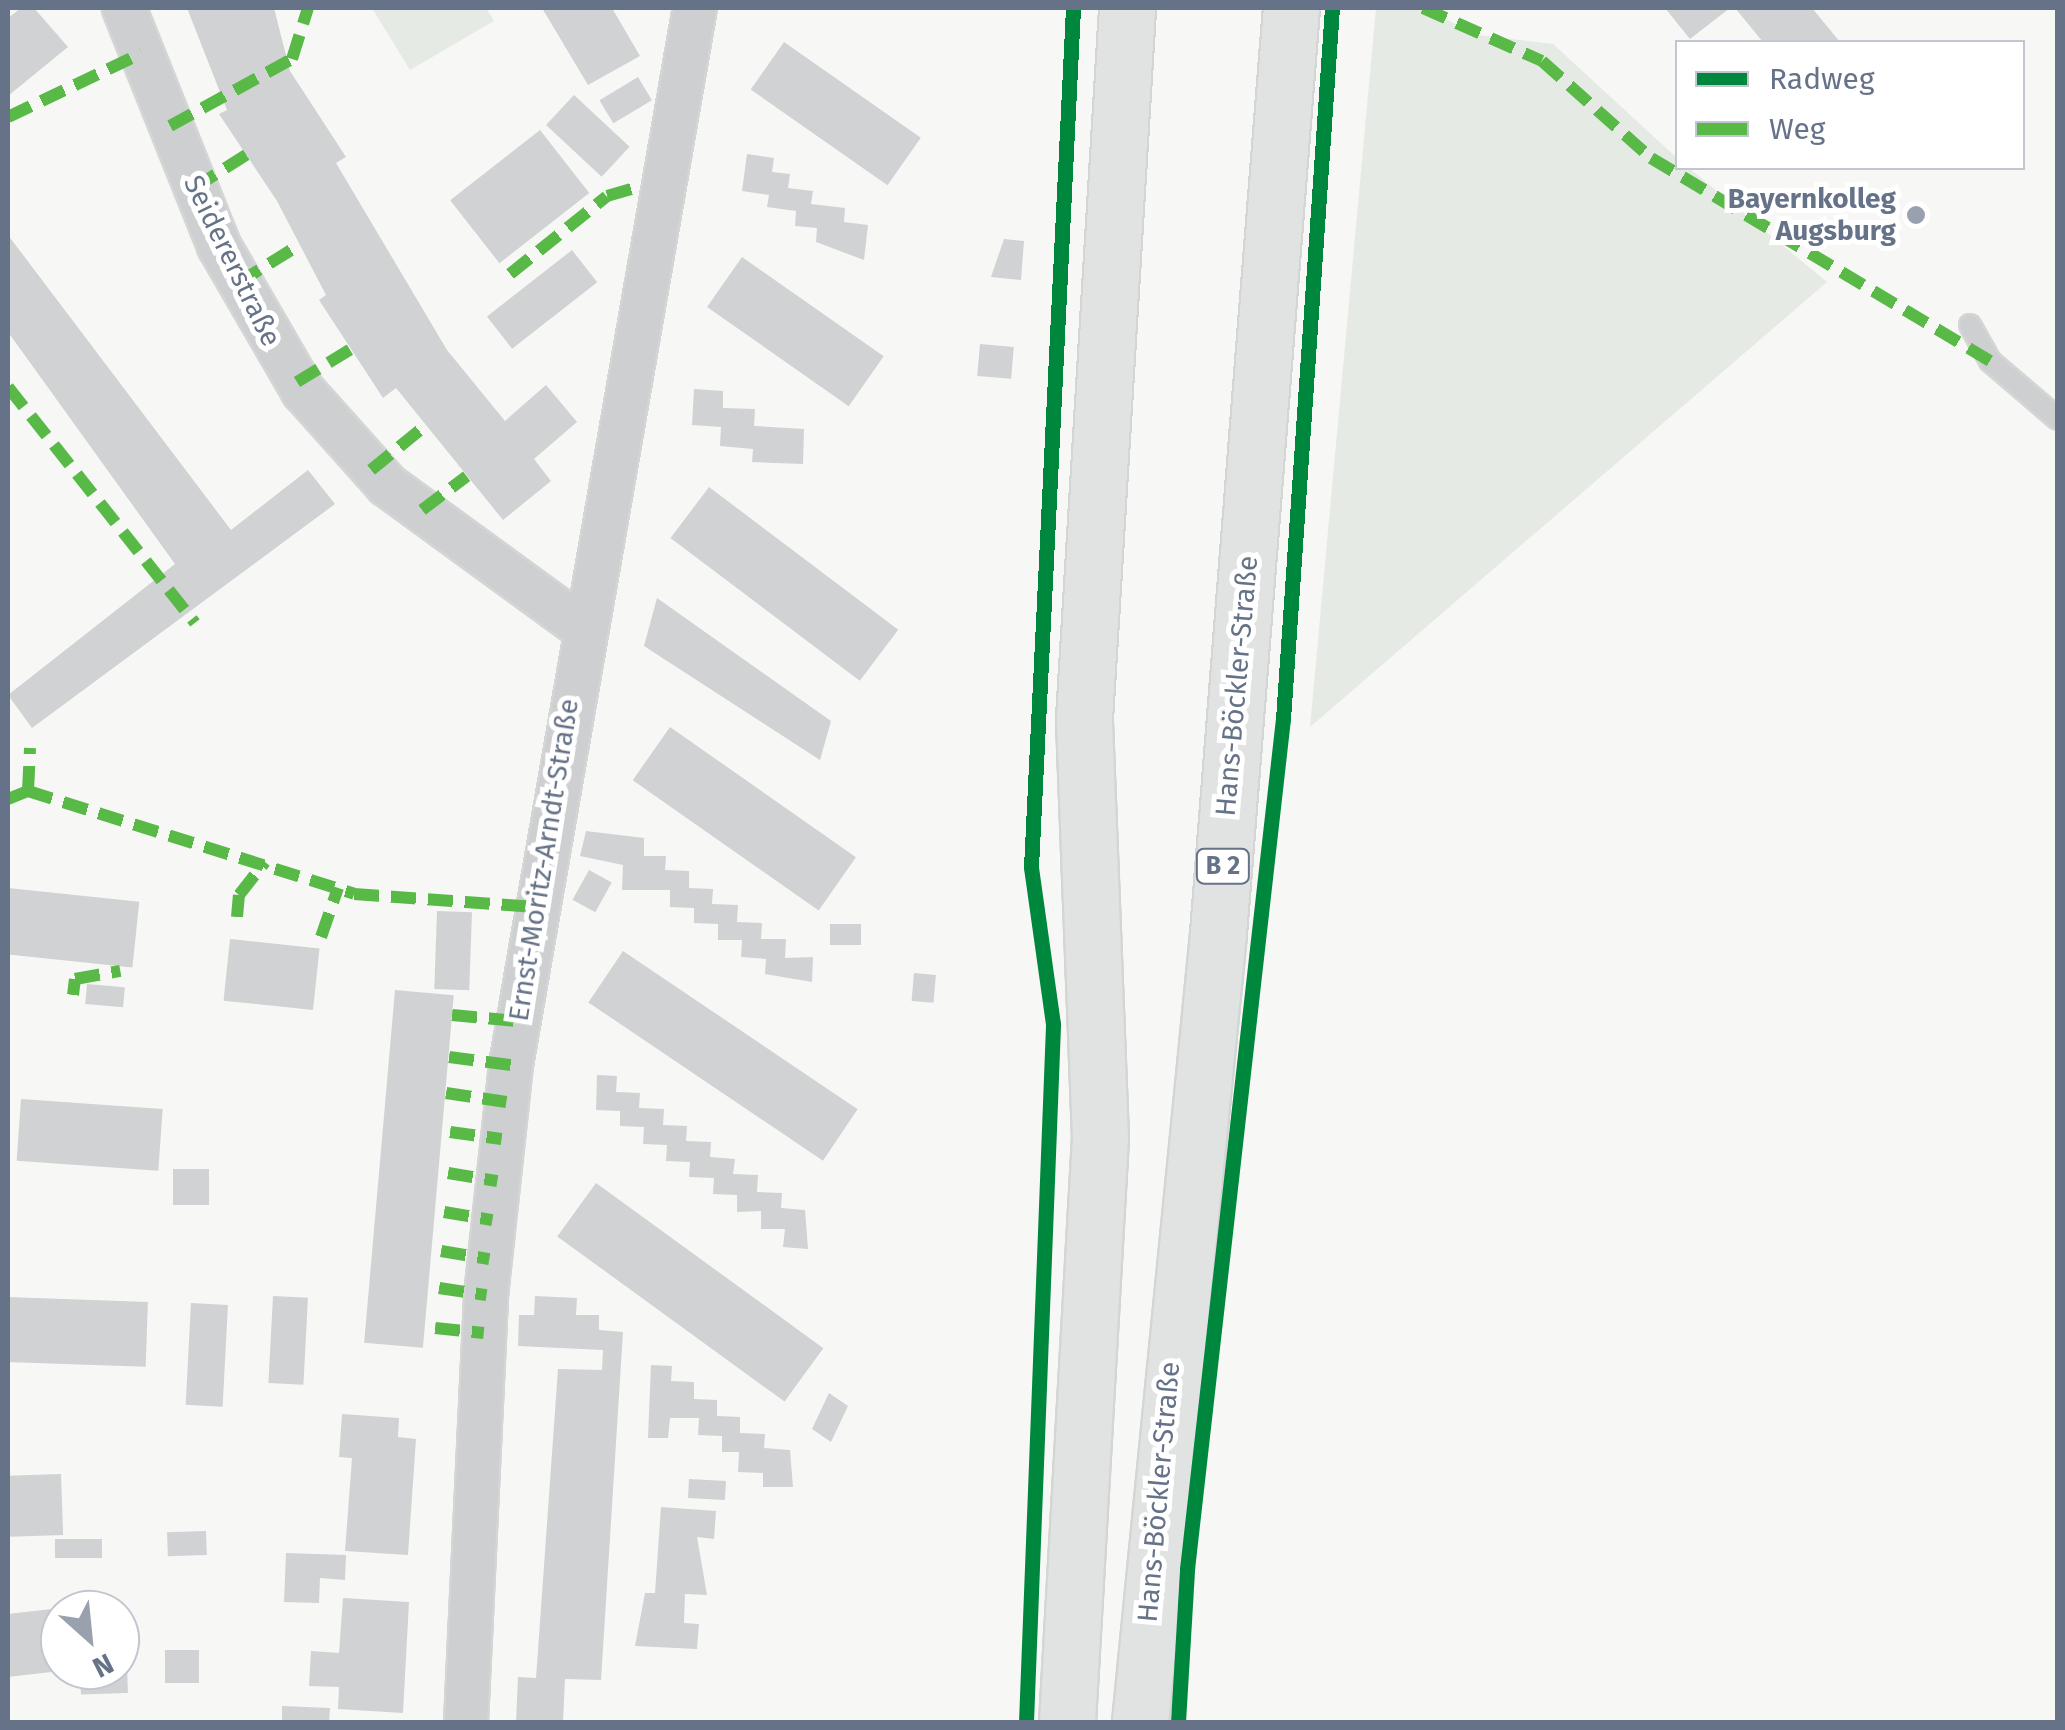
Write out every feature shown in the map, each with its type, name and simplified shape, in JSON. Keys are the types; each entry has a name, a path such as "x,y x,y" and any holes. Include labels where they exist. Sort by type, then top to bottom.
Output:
{"main road":[{"path":"1067,1722 1100,1138 1084,718 1127,8"},
{"name":"Hans-Böckler-Straße","path":"1140,1722 1218,933 1291,8"}],"street":[{"name":"Seidererstraße","path":"124,8 219,246 303,391 387,484 582,627"},
{"name":"Ernst-Moritz-Arndt-Straße","path":"466,1722 492,1220 582,627 650,300 695,8"}],"lane":[{"path":"1970,325 1990,361 2058,419"}],"shaded area":[{"path":"372,8 486,8 494,21 410,70"},
{"path":"1376,8 1423,8 1478,35 1553,44 1675,156 1675,170 1691,170 1827,282 1310,727"}],"building":[{"path":"21,8 34,8 68,47 8,96 8,18"},
{"path":"187,8 274,8 290,71 346,157 336,163 447,350 505,421 546,385 577,422 534,459 551,481 503,520 396,388 383,398 319,300 326,295 277,201 219,114 227,110"},
{"path":"542,8 612,8 640,56 588,85"},
{"path":"1665,8 1730,8 1690,39"},
{"path":"1735,8 1812,8 1838,40 1761,40"},
{"path":"784,42 921,138 888,185 751,90"},
{"path":"638,77 652,100 613,123 599,100"},
{"path":"574,95 630,147 602,177 546,125"},
{"path":"540,130 589,193 499,263 450,200"},
{"path":"747,154 774,158 772,172 790,174 788,188 813,191 811,204 845,208 844,222 868,225 864,260 816,242 817,228 795,226 796,211 767,207 769,195 742,191"},
{"path":"8,235 231,530 308,470 335,504 32,728 8,695 175,564 8,332"},
{"path":"1004,239 1024,241 1021,280 991,277"},
{"path":"572,250 597,282 512,349 487,316"},
{"path":"742,257 884,356 849,406 707,307"},
{"path":"980,344 1014,347 1011,379 977,376"},
{"path":"694,389 723,391 723,408 755,409 754,426 804,429 803,464 752,462 753,449 720,446 721,427 692,425"},
{"path":"709,487 898,630 860,681 670,538"},
{"path":"657,598 831,721 820,760 644,646"},
{"path":"670,727 856,857 819,910 633,780"},
{"path":"586,831 644,838 644,856 666,856 665,870 689,871 689,888 713,889 712,904 738,905 737,922 762,923 761,939 786,939 785,958 813,957 812,982 765,974 766,959 741,957 742,940 718,940 718,924 694,923 694,908 670,907 670,890 622,890 623,865 580,856"},
{"path":"589,870 612,883 595,912 573,900"},
{"path":"8,888 139,902 132,967 8,954"},
{"path":"437,911 472,912 469,990 434,989"},
{"path":"830,924 861,924 861,945 830,945"},
{"path":"230,939 320,948 313,1010 224,1001"},
{"path":"623,951 858,1109 823,1161 588,1002"},
{"path":"914,973 936,975 933,1003 912,1001"},
{"path":"87,984 125,987 123,1007 85,1004"},
{"path":"395,990 454,995 423,1348 364,1343"},
{"path":"597,1075 617,1076 616,1092 640,1093 639,1108 664,1109 663,1125 687,1126 686,1141 711,1142 710,1157 735,1159 733,1174 758,1175 757,1192 782,1193 781,1208 805,1210 808,1249 783,1247 785,1229 761,1229 761,1211 737,1212 737,1195 713,1194 714,1178 689,1177 690,1162 666,1161 667,1145 643,1144 644,1127 620,1126 620,1111 596,1110"},
{"path":"21,1099 163,1109 158,1171 17,1161"},
{"path":"173,1169 209,1169 209,1205 173,1205"},
{"path":"596,1183 823,1348 785,1402 557,1236"},
{"path":"273,1296 308,1298 303,1385 268,1383"},
{"path":"535,1296 577,1298 576,1315 599,1315 599,1330 623,1332 601,1680 565,1679 563,1722 516,1722 518,1677 536,1678 558,1369 602,1370 603,1350 518,1346 519,1315 534,1315"},
{"path":"8,1297 148,1302 146,1367 8,1362"},
{"path":"191,1303 228,1305 223,1407 186,1405"},
{"path":"651,1365 672,1366 671,1381 694,1382 694,1399 717,1400 717,1416 740,1417 740,1433 765,1434 764,1448 790,1450 793,1487 763,1487 763,1473 738,1472 739,1452 722,1452 722,1436 698,1435 699,1418 670,1418 668,1438 648,1438"},
{"path":"829,1393 848,1406 831,1442 812,1429"},
{"path":"342,1414 399,1418 398,1437 416,1439 408,1555 345,1551 352,1458 339,1457"},
{"path":"61,1474 63,1535 10,1537 8,1476"},
{"path":"689,1479 726,1481 725,1500 688,1498"},
{"path":"661,1507 716,1511 714,1539 697,1537 707,1595 685,1594 684,1623 699,1624 697,1649 635,1646 645,1593 655,1593"},
{"path":"206,1531 207,1555 168,1556 167,1532"},
{"path":"55,1539 102,1539 102,1558 55,1558"},
{"path":"286,1553 346,1555 345,1580 320,1578 319,1603 284,1602"},
{"path":"343,1598 409,1602 403,1713 338,1709 339,1687 309,1686 311,1651 339,1653"},
{"path":"40,1610 40,1673 8,1677 8,1614"},
{"path":"165,1650 199,1650 199,1683 165,1683"},
{"path":"81,1690 128,1690 81,1695"},
{"path":"282,1706 330,1708 329,1722 282,1722"}],"marked path":[{"path":"170,126 292,59 308,8"},
{"path":"1423,8 1542,61 1651,158 1990,361"},
{"path":"8,117 142,53"},
{"path":"194,188 246,155"},
{"path":"510,274 607,196 642,186"},
{"path":"238,283 296,247"},
{"path":"297,382 351,349"},
{"path":"8,387 195,623"},
{"path":"371,470 426,425"},
{"path":"422,510 467,476"},
{"path":"8,799 28,791 30,748"},
{"path":"28,791 354,894 536,907"},
{"path":"237,917 239,895 265,862"},
{"path":"321,937 338,888"},
{"path":"73,995 75,979 120,971"},
{"path":"452,1015 517,1021"},
{"path":"449,1057 511,1065"},
{"path":"446,1093 506,1102"},
{"path":"450,1132 502,1139"},
{"path":"448,1173 497,1181"},
{"path":"444,1212 492,1220"},
{"path":"441,1251 489,1259"},
{"path":"439,1288 486,1295"},
{"path":"435,1328 484,1333"}],"cycle path":[{"path":"1026,1722 1053,1024 1031,867 1073,8"},
{"path":"1178,1722 1187,1569 1283,719 1332,8"}],"place":[{"name":"Bayernkolleg Augsburg","path":"1916,215"}]}
